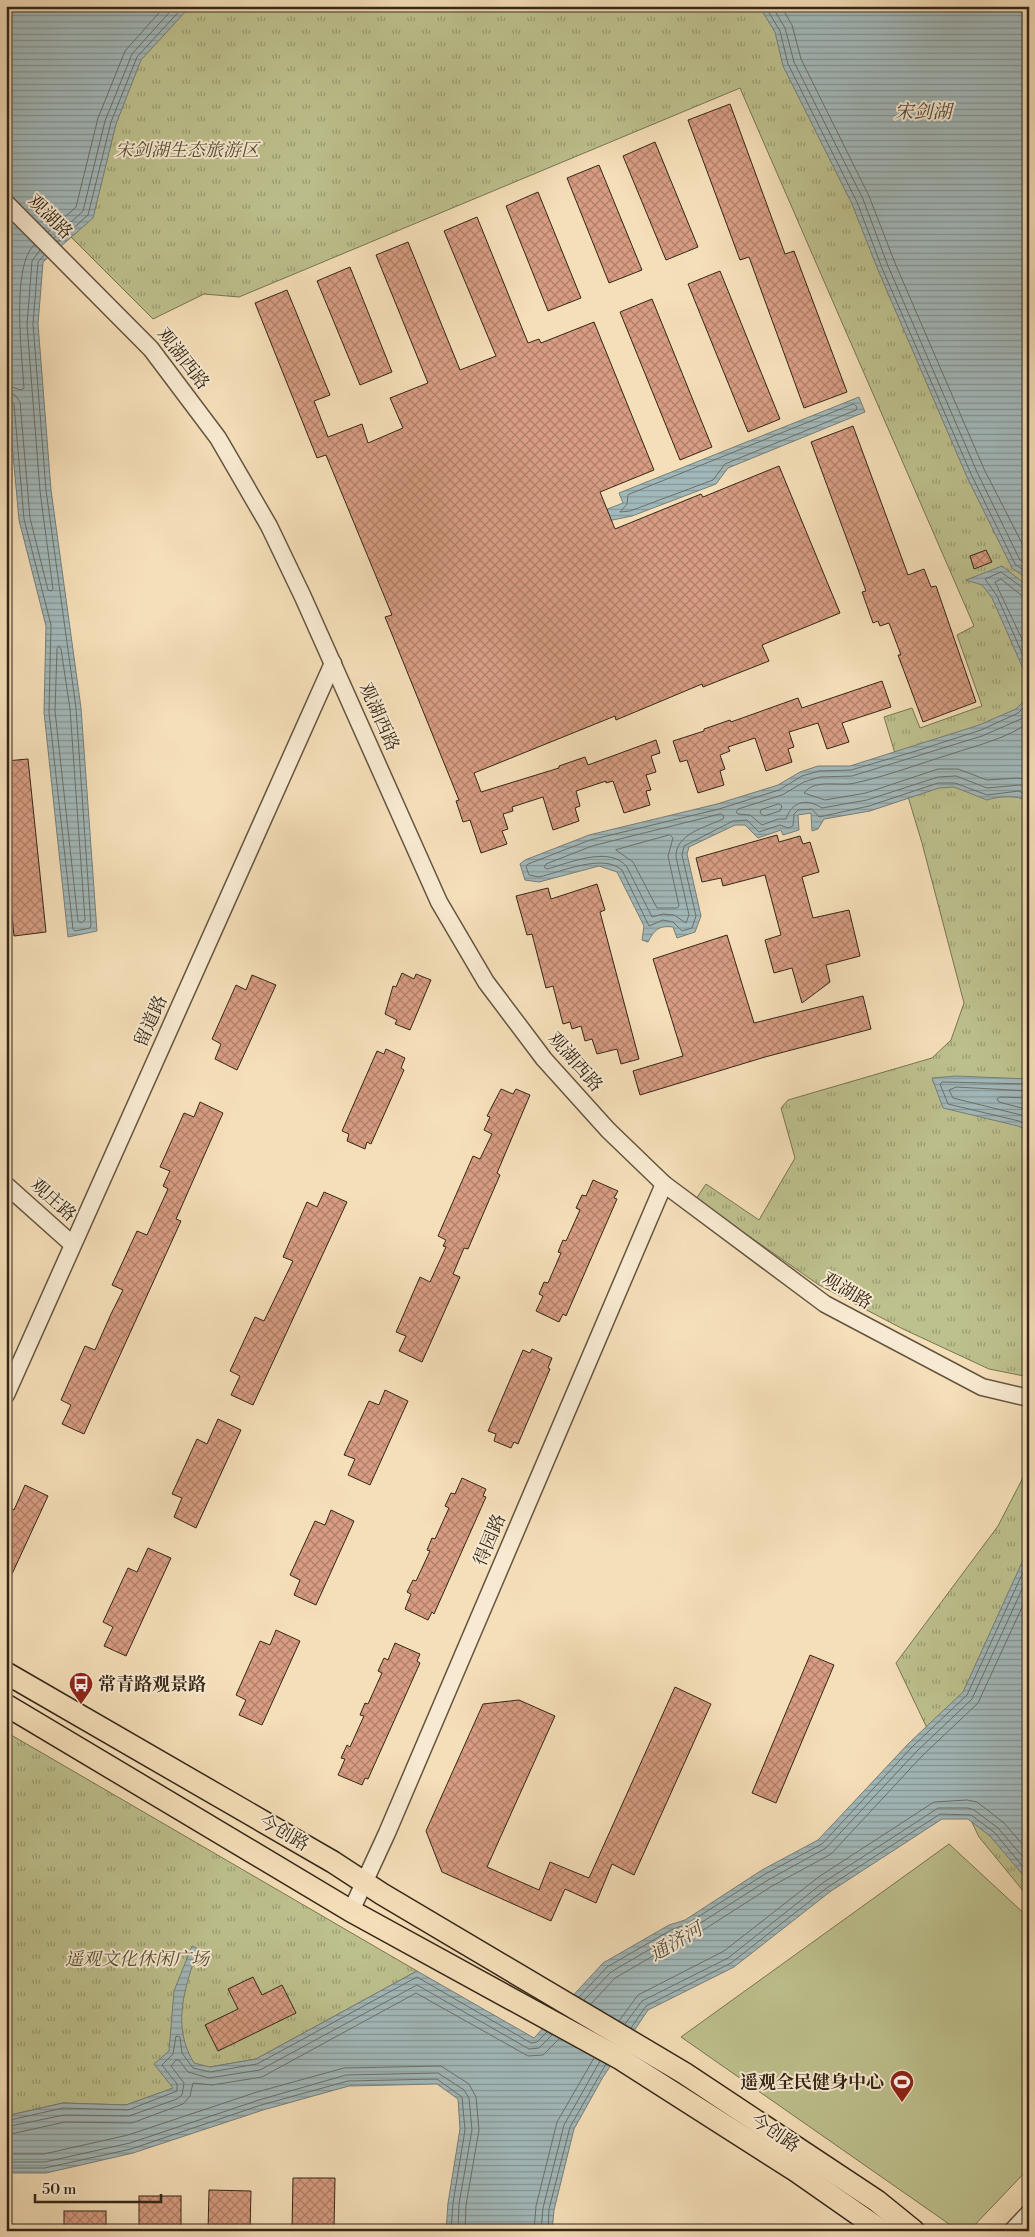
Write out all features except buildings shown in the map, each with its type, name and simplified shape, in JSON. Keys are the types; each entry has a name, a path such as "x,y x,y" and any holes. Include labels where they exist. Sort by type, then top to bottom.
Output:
{"main road":[{"name":"今创路","path":"6,1673 333,1862 558,2000 632,2040 877,2201 914,2231"},
{"name":"今创路","path":"6,1705 352,1911 619,2058 796,2171 882,2231"}],"street":[{"name":"观湖路","path":"6,203 65,261"},
{"name":"观湖西路","path":"65,261 151,349 218,438 269,526 333,663 439,902 486,982 544,1059 608,1130 664,1184"},
{"name":"留道路","path":"6,1395 333,663"},
{"name":"观湖路","path":"664,1184 826,1304 982,1387 1029,1398"},
{"name":"得园路","path":"352,1911 664,1184"},
{"name":"观庄路","path":"6,1185 72,1244"},
{"path":"1012,2231 1029,2213"}],"green space":[{"name":"宋剑湖生态旅游区","path":"6,6 1029,6 1029,1377 989,1369 903,1329 819,1285 696,1199 706,1184 759,1220 795,1158 781,1108 788,1100 932,1058 951,1040 964,1003 922,843 884,717 912,708 920,728 982,706 957,635 974,626 740,88 239,297 204,294 153,319 12,178"},
{"path":"1029,1466 1029,1898 979,1837 896,1663 998,1526"},
{"name":"遥观文化休闲广场","path":"6,1732 417,1971 256,2059 210,2067 174,2088 126,2105 63,2103 6,2116"},
{"name":"遥观全民健身中心","path":"949,1844 1029,1918 1029,2168 969,2231 959,2231 681,2037"}],"water":[{"path":"6,6 193,6 186,11 141,60 116,124 93,218 43,262 38,324 51,490 81,708 97,931 68,937 44,712 46,626 19,520 6,377"},
{"name":"宋剑湖","path":"759,6 1029,6 1029,580 1012,568 967,477 878,270 852,204 783,66 775,32"},
{"path":"859,397 865,412 728,468 716,484 632,516 540,535 623,503 619,493"},
{"path":"1002,566 1029,587 1029,682 992,598 982,585 966,580"},
{"path":"1029,696 1029,818 1028,801 1024,799 1008,797 987,800 954,787 939,788 870,811 824,819 818,829 812,831 811,813 798,815 799,830 783,835 781,830 758,838 745,825 735,825 689,847 687,854 701,916 695,932 677,938 673,927 664,927 655,931 648,942 642,940 644,926 617,872 599,866 539,882 525,880 520,864 525,860 589,835 717,804 778,785 800,772 818,766 850,766 979,725 1016,709"},
{"path":"956,1076 1029,1079 1029,1131 1018,1126 943,1108 932,1078"},
{"name":"通济河","path":"1029,1547 1029,1882 990,1836 968,1819 942,1819 831,1891 734,1967 648,2010 603,2077 574,2129 554,2210 552,2231 446,2231 448,2203 460,2129 458,2099 437,2084 349,2086 263,2110 133,2153 46,2173 6,2173 6,2116 63,2103 126,2105 173,2088 154,2064 169,2051 174,1991 192,1946 198,1949 185,1992 182,2006 182,2021 187,2049 194,2063 210,2067 256,2059 417,1971 534,2038 603,1963 669,1925 685,1920 762,1870 818,1840 909,1743 963,1692"}],"place":[{"name":"常青路观景路","path":"81,1705"},
{"name":"遥观全民健身中心","path":"902,2103"}]}
